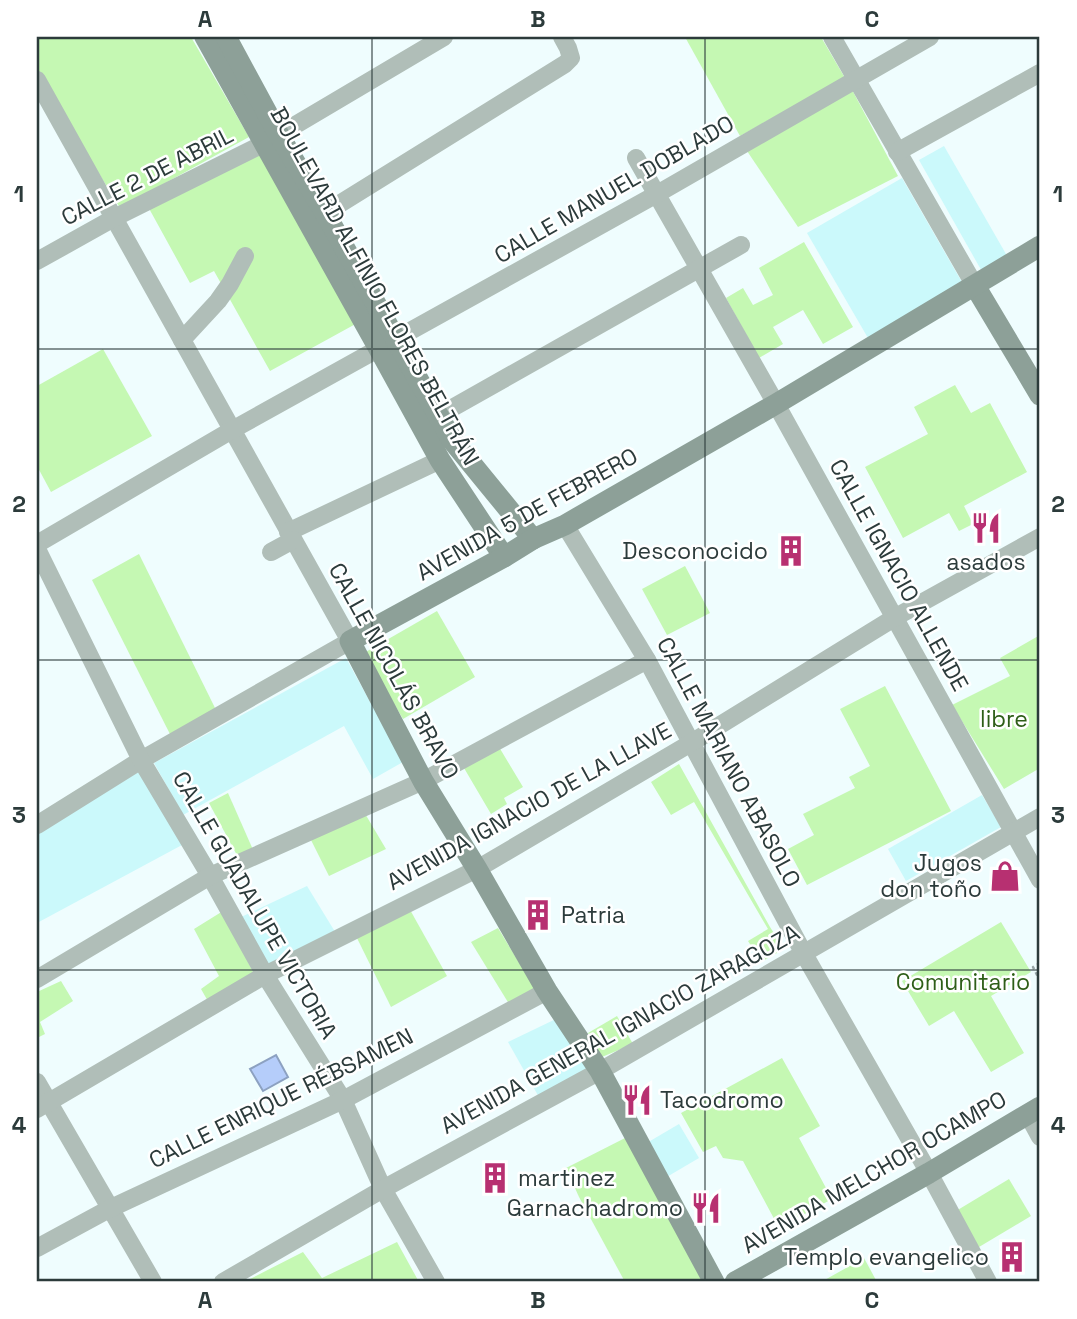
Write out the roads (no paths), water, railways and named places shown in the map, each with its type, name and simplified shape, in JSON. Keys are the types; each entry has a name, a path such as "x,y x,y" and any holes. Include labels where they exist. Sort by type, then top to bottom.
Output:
{"street":[{"name":"BOULEVARD ALFINIO FLORES BELTRÁN","path":"205,37 272,139 325,213 440,460 504,557"},
{"name":"BOULEVARD ALFINIO FLORES BELTRÁN","path":"226,37 272,139 388,344 452,440 533,539"},
{"name":"CALLE 2 DE ABRIL","path":"37,261 114,218 272,139 444,37"},
{"path":"325,213 565,64 571,58 562,37"},
{"path":"832,37 1040,395"},
{"name":"CALLE MANUEL DOBLADO","path":"37,547 232,430 657,194 930,37"},
{"path":"897,152 1040,73"},
{"name":"CALLE NICOLÁS BRAVO","path":"37,80 350,641 423,781 547,991 600,1071 714,1282"},
{"name":"CALLE IGNACIO ALLENDE","path":"636,158 1040,880"},
{"path":"438,416 741,244"},
{"name":"AVENIDA 5 DE FEBRERO","path":"37,825 142,760 350,641 533,539 565,525 776,404 1040,246"},
{"path":"182,340 218,301 245,256"},
{"path":"271,552 291,536 440,460"},
{"name":"CALLE MARIANO ABASOLO","path":"565,525 647,660 804,954 988,1282"},
{"name":"AVENIDA IGNACIO DE LA LLAVE","path":"42,1106 265,975 477,869 691,743 894,618 1040,537"},
{"name":"CALLE GUADALUPE VICTORIA","path":"37,547 142,760 265,975 343,1100 383,1189 436,1282"},
{"path":"37,979 209,876 423,781 647,660"},
{"name":"AVENIDA GENERAL IGNACIO ZARAGOZA","path":"223,1282 383,1189 600,1071 1040,817"},
{"name":"CALLE ENRIQUE RÉBSAMEN","path":"37,1248 109,1209 343,1100 547,991"},
{"path":"37,1082 42,1106 153,1282"},
{"path":"1034,1111 1040,1138"},
{"name":"AVENIDA MELCHOR OCAMPO","path":"735,1282 929,1174 1034,1111"}],"place":[{"name":"asados","path":"986,528"},
{"name":"Desconocido","path":"791,551"},
{"name":"Jugos don toño","path":"1005,876"},
{"name":"Patria","path":"538,915"},
{"name":"Tacodromo","path":"637,1100"},
{"name":"martinez","path":"495,1178"},
{"name":"Garnachadromo","path":"706,1208"},
{"name":"Templo evangelico","path":"1012,1257"}],"park label":[{"name":"libre","path":"1004,719"},
{"name":"Comunitario","path":"963,982"}]}
